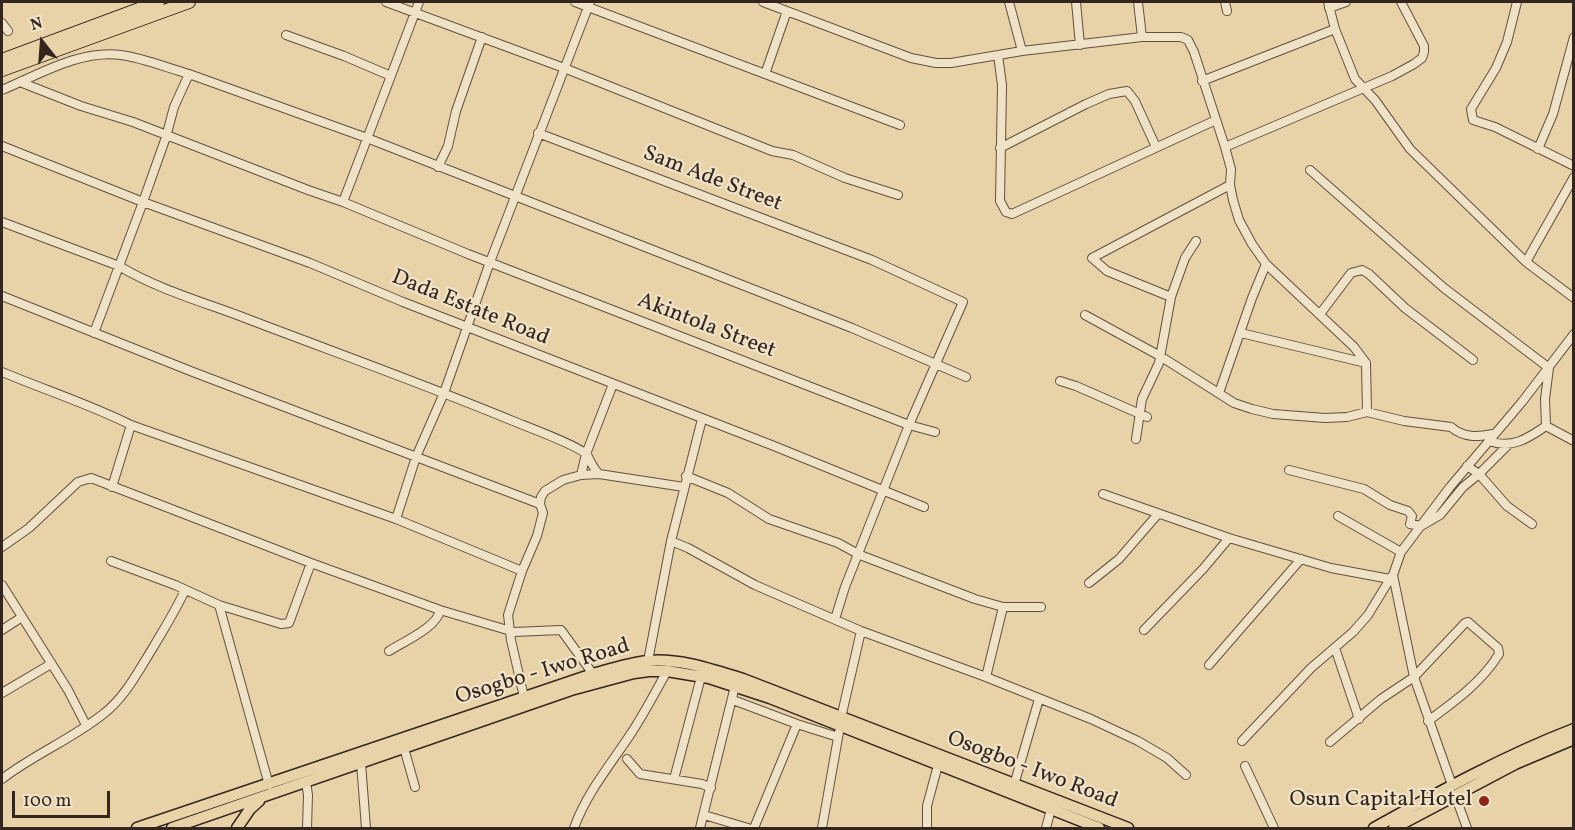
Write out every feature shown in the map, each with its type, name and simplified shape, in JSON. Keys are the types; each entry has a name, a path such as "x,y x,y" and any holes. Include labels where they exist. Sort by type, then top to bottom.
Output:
{"highway":[{"path":"2,60 158,2"},
{"path":"2,70 189,2"}],"main road":[{"name":"Osogbo - Iwo Road","path":"137,828 230,803 525,697 593,674 648,661 686,663 743,679 840,727 1014,785 1128,828"},
{"name":"Osogbo - Iwo Road","path":"268,790 306,782 601,681 634,673 668,671 735,686 1099,828"},
{"path":"1394,828 1511,755 1574,729"},
{"path":"1374,828 1453,790 1574,739"},
{"path":"236,828 268,790"},
{"name":"Osogbo - Iwo Road","path":"172,828 230,803"},
{"path":"230,803 236,828"}],"street":[{"path":"386,2 564,68 772,151 793,155 844,178 898,195"},
{"path":"343,202 419,2"},
{"path":"575,2 589,4 900,125"},
{"path":"763,2 919,60 936,63 951,63 1022,51 1142,37 1188,40 1225,147 1231,169 1230,185 1239,220 1266,264 1354,347 1366,363 1367,412"},
{"path":"1009,2 1022,51"},
{"path":"1076,2 1080,45"},
{"path":"1138,2 1142,37"},
{"path":"1225,2 1227,11"},
{"path":"1346,2 1329,5 1335,29 1355,79 1410,149 1526,262 1574,298"},
{"path":"1225,147 1364,88 1422,58 1424,46 1401,2"},
{"path":"1517,2 1507,42 1496,68 1472,109 1473,120 1495,127 1574,166"},
{"path":"396,519 416,457 444,393 538,133 589,4"},
{"path":"765,74 786,10"},
{"path":"2,23 8,31"},
{"path":"1202,81 1335,29"},
{"path":"286,35 391,76"},
{"path":"438,167 448,146 456,111 482,37"},
{"path":"1538,149 1553,114 1574,37"},
{"path":"2,90 66,62 103,54 122,55 189,74 368,138 515,198 841,324 936,362 966,377"},
{"path":"999,55 1002,85 1000,201 1004,210 1012,214 1216,120"},
{"path":"94,333 143,202 174,107 189,74"},
{"name":"Akintola Street","path":"20,82 81,106 133,122 166,137 343,202 490,262 909,425 935,432"},
{"path":"1000,148 1086,104 1121,91 1127,91 1136,101 1156,147"},
{"name":"Sam Ade Street","path":"538,133 872,260 963,302 936,362"},
{"name":"Dada Estate Road","path":"2,146 143,202 310,263 924,507"},
{"path":"1310,170 1444,288 1549,368"},
{"path":"1526,262 1574,177"},
{"path":"1171,297 1107,272 1092,258 1230,185"},
{"path":"2,222 558,439 586,454 599,474"},
{"path":"1136,439 1143,416 1142,399 1159,363 1171,297 1185,258 1196,241"},
{"path":"1220,393 1266,264"},
{"path":"1320,314 1351,273 1362,270 1405,309 1473,360"},
{"path":"2,296 540,504"},
{"path":"1085,315 1160,356 1234,403 1272,414 1325,418 1347,417 1367,412 1404,421 1451,427 1475,438 1508,445"},
{"path":"1241,333 1366,363"},
{"path":"1242,741 1311,668 1368,615 1392,577 1401,552 1574,334"},
{"path":"835,619 845,587 860,555 909,425 936,362"},
{"path":"1546,426 1545,399 1549,368"},
{"path":"2,372 75,402 94,407 131,425 396,519 522,571"},
{"path":"1060,381 1143,416"},
{"path":"581,475 586,454 613,384"},
{"path":"648,661 671,541 702,419"},
{"path":"112,487 131,425"},
{"path":"1546,426 1574,441"},
{"path":"1289,470 1364,489 1390,505 1408,511 1412,516 1410,524 1421,526 1440,515 1462,487 1479,474 1508,445 1527,439 1546,426"},
{"path":"1475,438 1488,441"},
{"path":"1467,466 1479,474 1507,506 1532,524"},
{"path":"525,697 509,631 508,615 522,571 537,536 543,513 540,504 544,491 551,486 581,475 599,474 684,487"},
{"path":"686,476 728,493 769,519 838,543 860,555 975,599 1003,607 1041,607"},
{"path":"2,547 29,528 83,479 91,478 440,610 509,631 561,630 593,674"},
{"path":"1103,494 1229,538 1331,568 1392,577"},
{"path":"1089,583 1119,559 1158,514"},
{"path":"1338,516 1401,552"},
{"path":"1144,630 1229,538"},
{"path":"671,541 755,585 861,631 986,677 1138,741 1167,758 1186,775"},
{"path":"1209,665 1301,559"},
{"path":"111,561 156,577 219,605 281,624 289,623 311,563"},
{"path":"1392,577 1414,677 1467,828"},
{"path":"2,585 86,726"},
{"path":"2,779 103,715 135,678 185,590"},
{"path":"219,605 268,790"},
{"path":"986,677 1003,607"},
{"path":"388,651 426,629 439,616 440,610"},
{"path":"2,630 22,617"},
{"path":"1330,742 1381,699 1414,677 1466,622 1498,648 1499,654 1465,694 1428,721"},
{"path":"822,828 840,727 861,631"},
{"path":"1335,648 1359,719"},
{"path":"2,693 51,664"},
{"path":"574,828 582,806 592,789 631,733 668,671"},
{"path":"674,779 701,677"},
{"path":"700,828 735,686"},
{"path":"1014,785 1039,699"},
{"path":"732,700 796,724 840,727"},
{"path":"754,828 796,724"},
{"path":"404,748 414,787"},
{"path":"627,759 640,774 702,784 711,788"},
{"path":"361,763 366,828"},
{"path":"927,828 927,806 938,765"},
{"path":"1245,766 1274,828"},
{"path":"306,782 308,828"},
{"path":"1046,828 1051,809"},
{"path":"704,815 748,828"}],"place":[{"name":"Osun Capital Hotel","path":"1484,801"}]}
